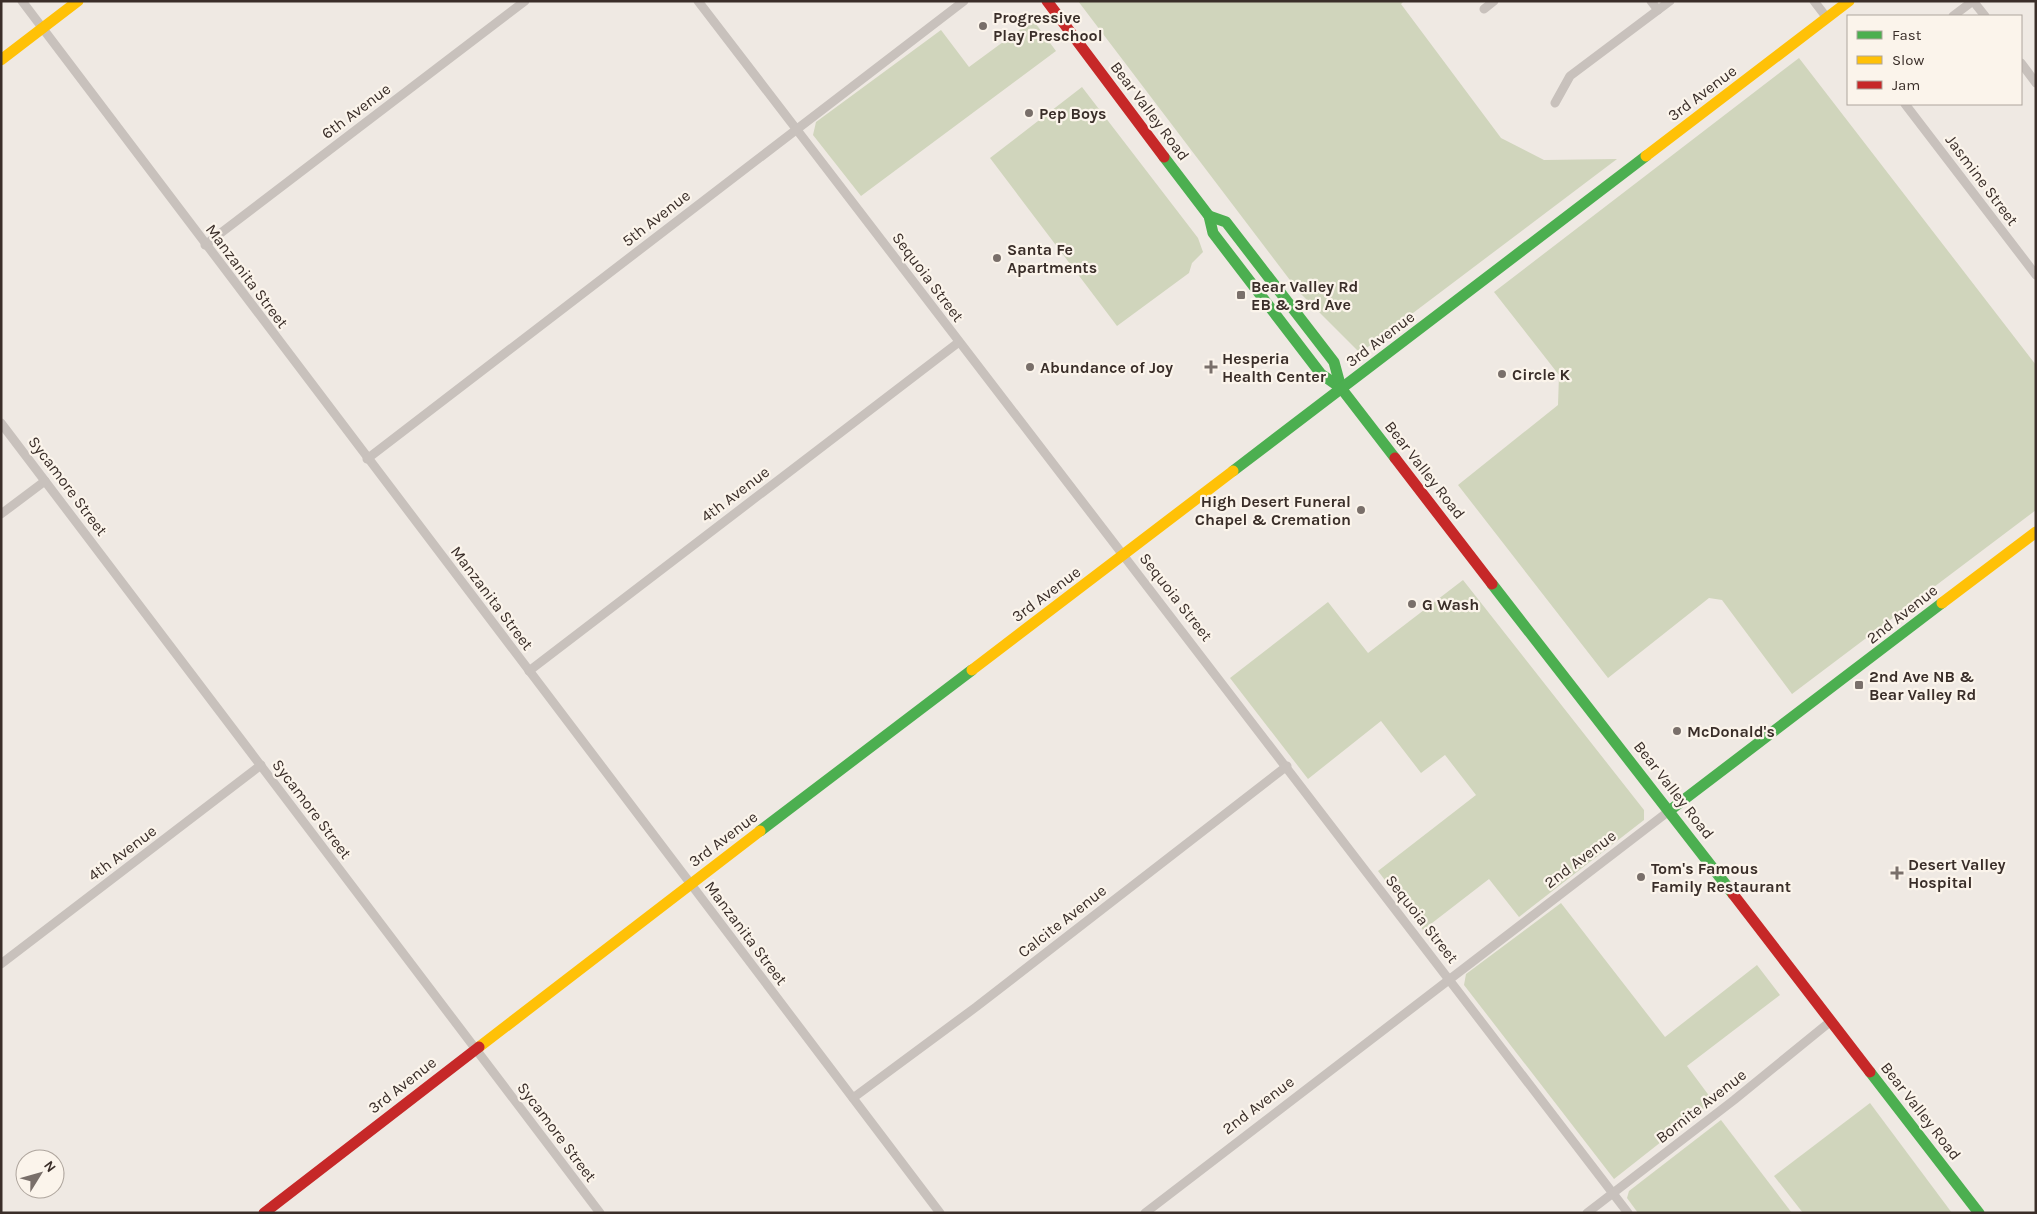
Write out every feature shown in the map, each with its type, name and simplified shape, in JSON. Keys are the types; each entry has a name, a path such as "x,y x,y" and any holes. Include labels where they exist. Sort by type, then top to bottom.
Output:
{"street":[{"name":"Manzanita Street","path":"22,1 940,1213"},
{"path":"1,60 78,1"},
{"name":"6th Avenue","path":"206,245 525,1"},
{"name":"Sequoia Street","path":"698,1 1287,766 1628,1213"},
{"name":"5th Avenue","path":"367,458 964,1"},
{"name":"Bear Valley Road","path":"1047,1 1209,216 1213,234 1321,374 1341,388 1979,1213"},
{"path":"1484,9 1494,1"},
{"path":"1651,1 1658,10"},
{"path":"1555,103 1570,76 1670,1"},
{"path":"1814,1 1827,18"},
{"name":"3rd Avenue","path":"264,1213 690,884 1124,555 1848,1"},
{"path":"1954,15 1973,1 1984,15"},
{"path":"2022,65 2036,83"},
{"name":"Jasmine Street","path":"1906,105 2036,274"},
{"name":"Bear Valley Road","path":"1209,216 1226,222 1334,362 1341,388"},
{"name":"4th Avenue","path":"529,671 960,342"},
{"name":"Sycamore Street","path":"1,423 600,1213"},
{"path":"1,514 44,481"},
{"name":"2nd Avenue","path":"1145,1213 2036,532"},
{"name":"4th Avenue","path":"1,964 261,765"},
{"name":"Calcite Avenue","path":"853,1098 976,1007 1287,766"},
{"name":"Bornite Avenue","path":"1587,1213 1742,1094 1831,1021"}],"green space":[{"path":"1078,1 1404,1 1401,4 1501,138 1544,160 1617,159 1360,353 1299,292"},
{"path":"1033,20 1056,51 861,196 813,135 816,122 941,30 969,67"},
{"path":"1799,58 2036,365 2036,510 1792,694 1722,600 1709,598 1608,678 1458,485 1558,405 1559,375 1494,292"},
{"path":"1082,87 1198,238 1203,252 1192,263 1189,273 1117,326 990,158"},
{"path":"1463,580 1644,810 1644,820 1519,917 1489,879 1423,930 1378,871 1476,795 1445,755 1421,773 1381,721 1308,779 1230,678 1328,602 1368,653"},
{"path":"1561,903 1665,1037 1757,965 1780,995 1687,1066 1713,1101 1614,1179 1464,985 1466,974"},
{"path":"1870,1103 1952,1213 1803,1213 1774,1176"},
{"path":"1721,1120 1792,1213 1638,1213 1627,1198 1629,1191"}],"traffic: fast":[{"path":"1233,471 1646,156"},
{"path":"1164,157 1209,216 1213,233 1321,374 1341,388 1395,458"},
{"path":"1209,216 1226,222 1334,362 1341,388"},
{"path":"1492,584 1733,894"},
{"path":"1669,811 1942,603"},
{"path":"760,831 972,670"},
{"path":"1870,1072 1979,1213"}],"traffic: slow":[{"path":"1,60 78,1"},
{"path":"1646,156 1849,1"},
{"path":"972,670 1233,471"},
{"path":"1942,603 2036,532"},
{"path":"479,1047 760,831"}],"traffic: jam":[{"path":"1047,1 1164,157"},
{"path":"1395,458 1492,584"},
{"path":"1733,894 1870,1072"},
{"path":"264,1213 479,1047"}],"place":[{"name":"Progressive Play Preschool","path":"983,26"},
{"name":"Pep Boys","path":"1029,113"},
{"name":"Santa Fe Apartments","path":"997,258"},
{"name":"Bear Valley Rd EB & 3rd Ave","path":"1241,295"},
{"name":"Abundance of Joy","path":"1030,367"},
{"name":"Hesperia Health Center","path":"1211,367"},
{"name":"Circle K","path":"1502,374"},
{"name":"High Desert Funeral Chapel & Cremation","path":"1361,510"},
{"name":"G Wash","path":"1412,604"},
{"name":"2nd Ave NB & Bear Valley Rd","path":"1859,685"},
{"name":"McDonald's","path":"1677,731"},
{"name":"Desert Valley Hospital","path":"1897,873"},
{"name":"Tom's Famous Family Restaurant","path":"1641,877"}]}
